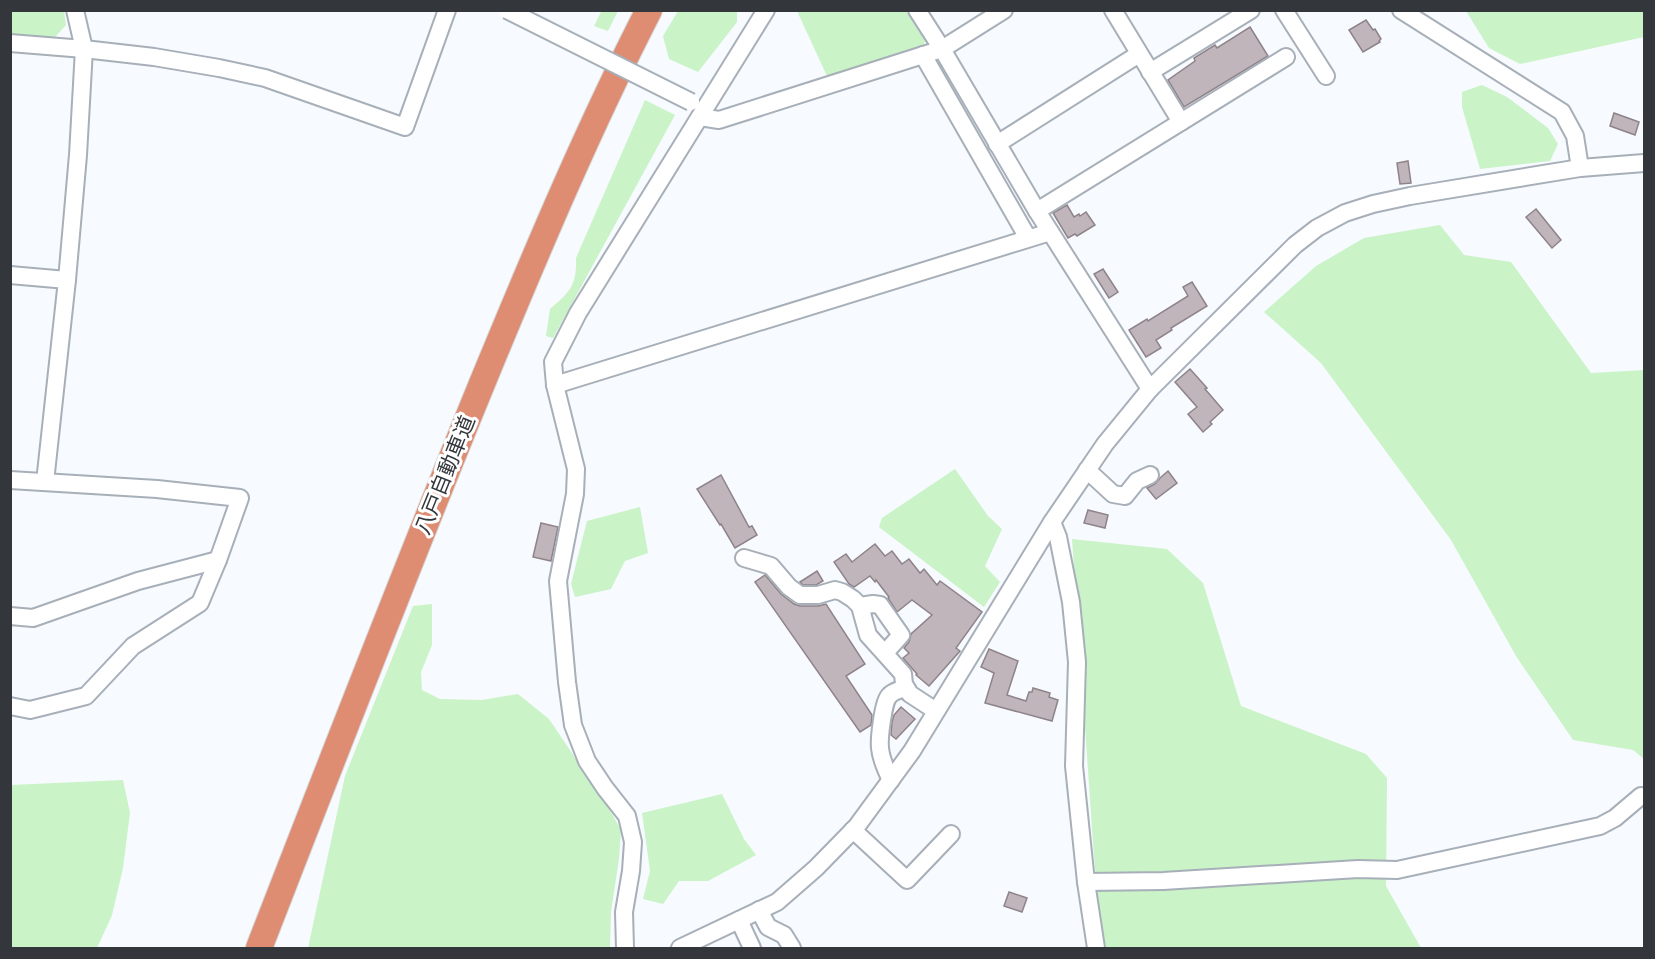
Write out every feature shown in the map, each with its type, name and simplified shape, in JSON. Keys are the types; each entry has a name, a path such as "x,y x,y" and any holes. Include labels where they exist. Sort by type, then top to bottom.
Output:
{"highway":[{"name":"八戸自動車道","path":"259,948 439,489 536,254 649,10"}],"street":[{"path":"45,482 78,155 84,49 75,10"},
{"path":"10,43 154,57 219,68 265,78 405,127 447,10"},
{"path":"507,10 719,120 942,49 1005,10"},
{"path":"625,948 624,912 633,842 627,816 587,761 573,725 567,682 558,581 575,494 576,469 555,385 553,362 578,313 699,109 766,10"},
{"path":"917,10 1037,211 1150,389"},
{"path":"1113,10 1180,122"},
{"path":"1150,72 1251,10"},
{"path":"1284,10 1326,76"},
{"path":"1401,10 1562,112 1575,136 1580,168"},
{"path":"997,144 1139,54"},
{"path":"923,56 1028,238"},
{"path":"1037,211 1287,57"},
{"path":"680,948 777,902 816,868 853,830 912,751 1052,522 1105,444 1150,389 1295,245 1317,228 1345,213 1373,204 1580,168 1644,163"},
{"path":"555,385 1050,232"},
{"path":"10,275 67,280"},
{"path":"1087,470 1113,494 1125,495 1137,481 1150,475"},
{"path":"10,480 157,489 240,498 200,603 133,646 86,696 30,710 10,706"},
{"path":"1052,522 1059,537 1071,602 1076,650 1074,766 1086,882 1096,948"},
{"path":"744,558 771,566 789,587 800,595 818,595 835,590 842,592 860,606 868,635 903,674 904,684 910,694 936,711"},
{"path":"10,616 33,618 138,581 218,560"},
{"path":"860,606 873,603 880,605 898,629 901,635 885,653"},
{"path":"868,635 890,621"},
{"path":"891,780 885,769 880,748 884,709 888,696 906,688"},
{"path":"1086,882 1163,881 1358,869 1397,870 1600,826 1615,818 1641,796"},
{"path":"853,830 907,880 951,834"},
{"path":"759,910 768,927 784,935 792,948"},
{"path":"738,920 752,948"}],"green space":[{"path":"602,10 618,11 608,31 594,26"},
{"path":"10,11 64,11 66,25 55,37 45,39 11,35"},
{"path":"678,11 737,11 737,22 698,72 669,59 663,36"},
{"path":"797,11 906,11 925,41 923,48 827,76"},
{"path":"1466,11 1644,11 1644,37 1520,64 1489,48"},
{"path":"1482,85 1507,97 1548,128 1558,144 1550,161 1480,169 1462,107 1462,92"},
{"path":"645,100 675,115 553,338 546,336 550,309 563,298 571,287 575,275 576,258"},
{"path":"1440,225 1464,255 1511,262 1591,373 1644,370 1644,759 1633,750 1573,740 1516,656 1451,540 1321,363 1264,312 1316,266 1364,238"},
{"path":"955,469 988,516 1002,529 985,566 1000,582 984,607 879,527 882,518"},
{"path":"640,507 648,553 625,561 611,589 575,597 571,584 587,521"},
{"path":"1072,539 1167,549 1203,583 1241,706 1366,754 1387,778 1386,886 1421,948 1103,948 1094,857"},
{"path":"432,604 432,645 421,672 422,690 440,699 482,700 518,694 549,719 607,805 621,830 611,912 610,948 308,948 345,776 413,606"},
{"path":"123,780 130,813 123,868 112,915 97,948 11,948 11,785"},
{"path":"722,794 744,839 756,855 708,881 679,881 663,904 643,899 650,871 642,813"}],"building":[{"path":"1366,20 1381,39 1380,42 1363,52 1349,30"},
{"path":"1250,27 1268,56 1184,107 1168,80 1195,61 1194,58 1215,45 1217,48"},
{"path":"1614,113 1639,122 1635,135 1610,126"},
{"path":"1408,161 1411,183 1400,184 1397,163"},
{"path":"1067,205 1074,217 1086,212 1095,225 1077,236 1075,234 1068,238 1053,213"},
{"path":"1536,209 1561,240 1552,248 1526,217"},
{"path":"1103,269 1118,292 1109,298 1094,274"},
{"path":"1192,282 1207,306 1156,340 1161,348 1146,357 1129,330 1188,296 1183,287"},
{"path":"1190,369 1223,410 1203,432 1188,414 1197,407 1175,382"},
{"path":"1168,471 1177,483 1156,499 1147,488 1155,484"},
{"path":"721,475 749,527 752,526 757,535 735,548 697,489"},
{"path":"1088,510 1108,515 1105,528 1084,523"},
{"path":"541,523 558,527 551,561 533,557"},
{"path":"875,544 885,556 892,551 902,564 909,559 920,573 924,569 937,585 940,581 982,612 956,648 960,651 929,686 916,675 903,658 909,653 904,648 911,634 932,615 912,600 897,612 876,580 875,582 870,576 854,587 849,584 834,562 846,554 852,562"},
{"path":"817,571 823,581 816,585 803,585 800,582"},
{"path":"765,575 781,594 794,604 818,606 826,604 865,664 846,676 872,715 871,725 860,732 755,582"},
{"path":"989,649 1018,661 1007,695 1026,701 1033,688 1050,693 1049,697 1058,700 1052,721 985,703 994,673 981,667"},
{"path":"901,707 915,719 896,739 891,735 892,722 894,715"},
{"path":"1009,892 1027,898 1022,912 1004,906"}]}
